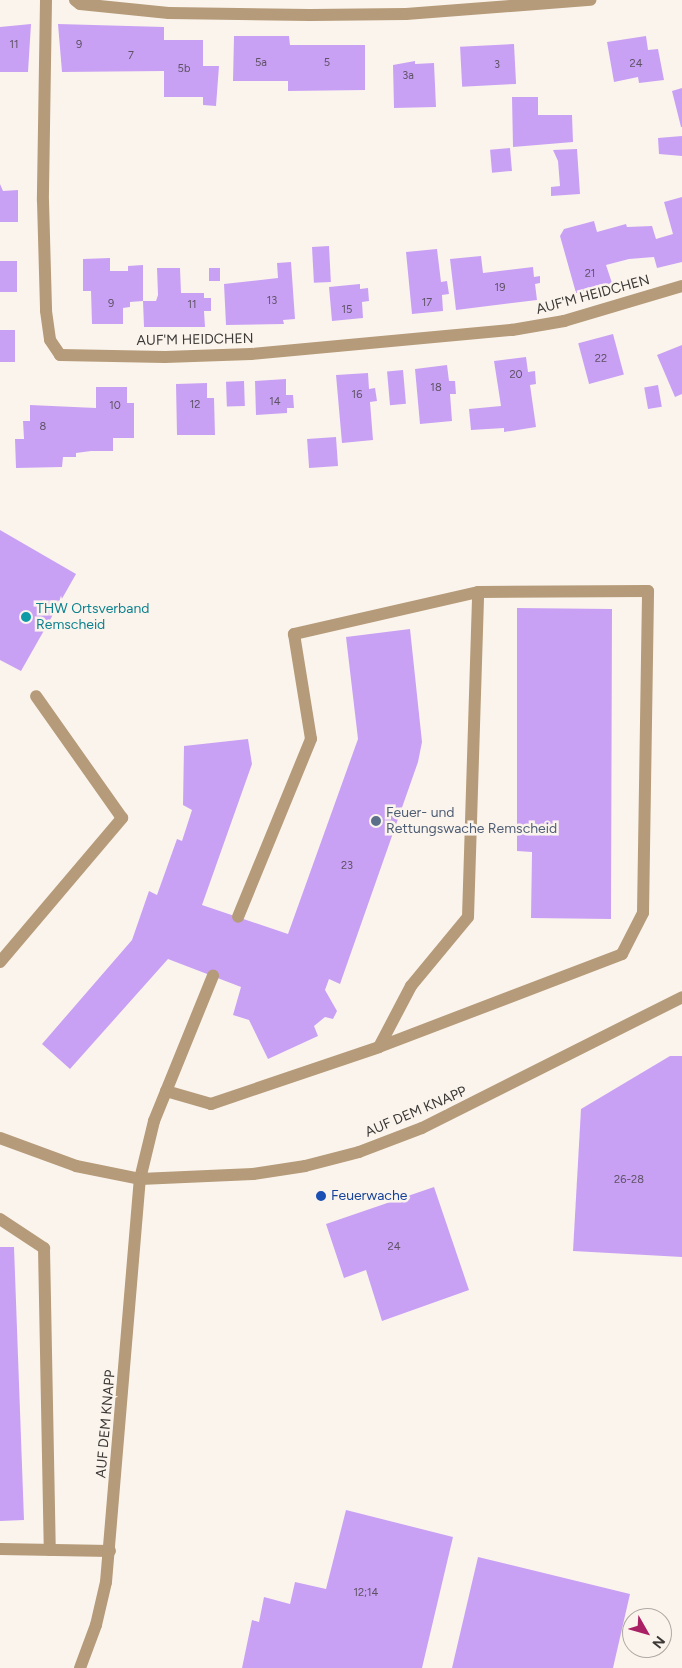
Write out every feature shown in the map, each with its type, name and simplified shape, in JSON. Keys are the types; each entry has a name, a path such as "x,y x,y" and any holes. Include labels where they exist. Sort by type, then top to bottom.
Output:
{"street":[{"name":"AUF'M HEIDCHEN","path":"46,0 43,201 46,311 50,340 60,355 165,357 251,354 502,331 564,321 682,286"},
{"path":"75,0 80,4 169,13 310,15 406,14 590,0"},
{"path":"379,1047 411,986 468,917 478,592"},
{"path":"166,1091 211,1104 379,1047 622,954 642,913 648,592 478,592 294,634 311,739 238,917"},
{"path":"0,962 122,818 36,696"},
{"path":"140,1178 154,1120 213,976"},
{"name":"AUF DEM KNAPP","path":"0,1138 76,1166 140,1178 253,1174 305,1166 359,1152 471,1105 682,998"},
{"name":"AUF DEM KNAPP","path":"80,1668 96,1625 110,1551 140,1178"},
{"path":"0,1219 44,1248 50,1550"},
{"path":"0,1549 110,1551"}],"building":[{"path":"31,24 28,72 0,72 0,27"},
{"path":"58,24 164,27 164,40 203,40 203,66 219,66 216,106 203,105 203,97 164,97 164,71 62,72"},
{"path":"234,36 289,36 290,45 365,45 365,90 288,91 288,81 233,81"},
{"path":"646,36 648,50 658,49 664,80 639,83 638,77 614,82 607,42"},
{"path":"514,44 516,84 462,87 460,47"},
{"path":"415,61 415,64 434,63 436,107 394,108 393,65"},
{"path":"682,88 682,127 681,127 672,91"},
{"path":"512,97 538,97 538,115 572,115 573,142 513,147"},
{"path":"682,136 682,156 659,154 658,138"},
{"path":"510,148 512,171 492,173 490,150"},
{"path":"577,149 580,194 551,196 551,187 560,186 558,161 553,150"},
{"path":"0,184 3,191 18,190 18,222 0,222"},
{"path":"682,197 682,262 657,268 654,257 629,259 606,265 612,283 576,293 560,236 564,229 594,221 597,232 626,224 627,227 652,226 656,239 673,234 664,202"},
{"path":"329,246 331,282 314,283 312,247"},
{"path":"437,249 441,282 447,281 449,294 442,295 443,311 412,314 406,252"},
{"path":"481,256 483,273 533,267 534,277 540,276 540,283 535,284 537,300 456,310 450,259"},
{"path":"110,258 110,271 128,271 128,266 143,265 143,301 130,302 130,307 123,308 123,324 92,324 91,291 83,291 83,259"},
{"path":"0,261 17,261 17,292 0,292"},
{"path":"291,262 295,319 283,320 284,324 226,325 224,284 278,278 277,263"},
{"path":"157,268 180,268 181,293 204,293 204,298 211,298 211,311 204,311 205,327 144,327 143,301 156,301 158,295"},
{"path":"209,268 220,268 220,281 209,281"},
{"path":"360,284 360,289 368,288 369,301 362,302 363,318 332,321 329,287"},
{"path":"0,330 15,330 15,362 0,362"},
{"path":"613,334 624,375 589,384 578,343"},
{"path":"682,345 682,394 675,397 657,355"},
{"path":"526,357 528,372 535,371 536,384 530,385 536,427 504,432 504,428 471,430 469,409 501,406 494,361"},
{"path":"447,365 449,381 455,381 456,394 450,394 452,421 420,424 415,369"},
{"path":"403,370 406,404 390,405 387,371"},
{"path":"368,373 369,389 375,388 377,401 370,402 373,440 342,443 336,375"},
{"path":"286,379 286,395 293,395 294,408 287,408 287,413 256,415 255,381"},
{"path":"244,381 245,406 227,407 226,382"},
{"path":"207,383 207,398 214,398 215,435 177,435 176,384"},
{"path":"658,385 662,407 648,409 644,387"},
{"path":"96,387 127,387 127,403 134,403 134,438 113,438 113,451 91,451 76,453 76,457 63,457 62,467 16,468 15,439 24,439 23,421 30,421 30,405 96,408"},
{"path":"336,437 338,466 309,468 307,439"},
{"name":"THW Ortsverband Remscheid","path":"0,530 76,574 21,671 0,660"},
{"path":"517,608 612,609 611,919 531,918 532,852 517,851"},
{"path":"410,629 422,742 418,762 340,984 329,979 325,990 337,1011 333,1019 325,1017 314,1026 318,1036 268,1059 249,1020 233,1015 241,987 168,959 70,1069 42,1044 132,940 149,891 157,895 177,839 182,841 192,810 183,805 184,746 248,739 252,764 202,905 288,934 358,739 346,637"},
{"path":"670,1056 682,1056 682,1257 573,1251 581,1109"},
{"path":"434,1187 469,1290 382,1321 366,1270 344,1278 326,1224"},
{"path":"0,1247 14,1247 24,1520 0,1521"},
{"path":"346,1510 453,1537 422,1668 242,1668 252,1620 259,1622 264,1597 290,1604 295,1582 326,1589"},
{"path":"478,1557 630,1594 627,1608 622,1608 622,1629 613,1668 452,1668"}],"place":[{"name":"THW Ortsverband Remscheid","path":"26,617"},
{"name":"Feuer- und Rettungswache Remscheid","path":"376,821"},
{"name":"Feuerwache","path":"321,1196"}]}
